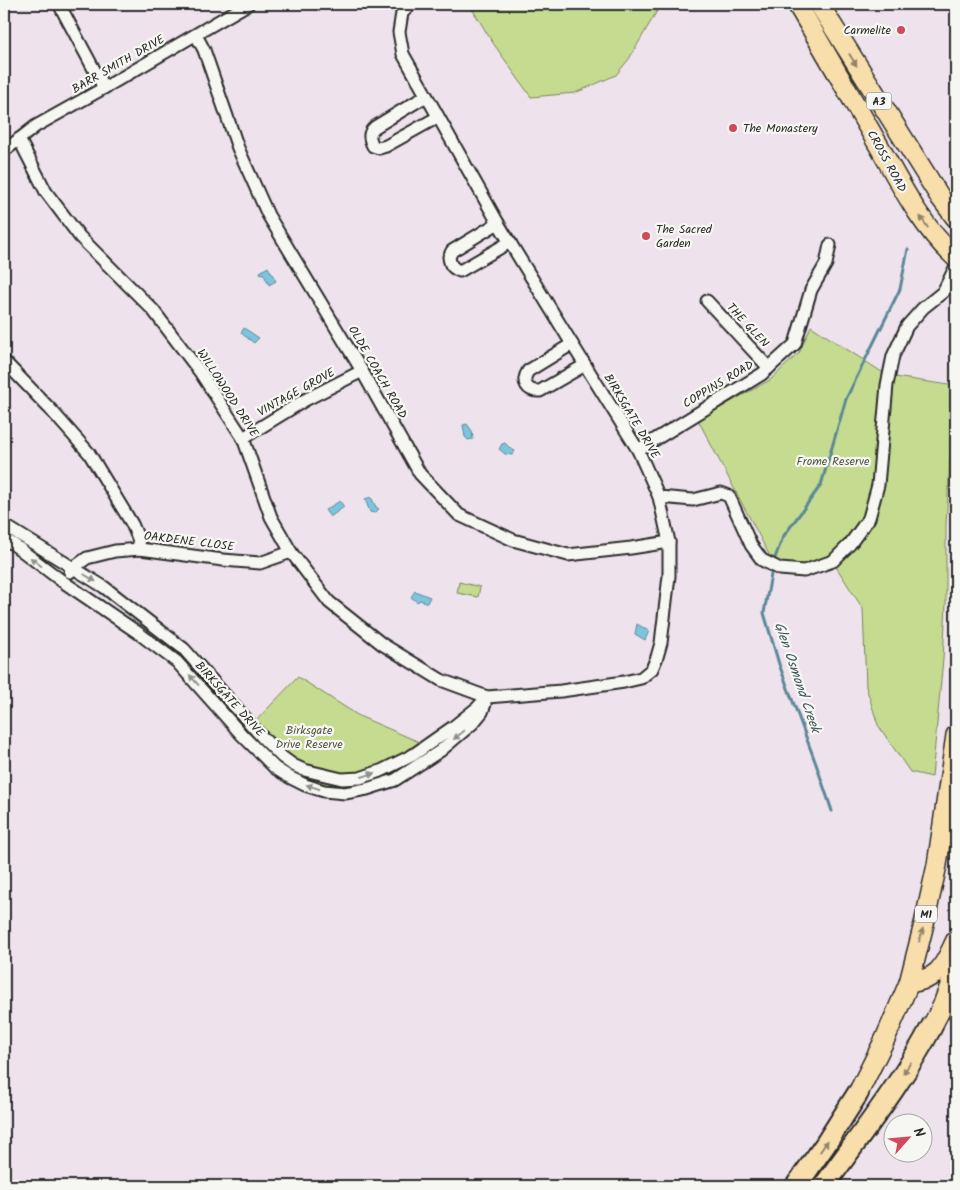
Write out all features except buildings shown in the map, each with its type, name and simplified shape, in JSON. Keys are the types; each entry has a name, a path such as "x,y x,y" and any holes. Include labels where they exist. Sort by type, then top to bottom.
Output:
{"highway":[{"name":"CROSS ROAD","path":"798,4 907,196 931,232 956,260"},
{"name":"CROSS ROAD","path":"819,4 940,197 956,218"},
{"name":"M1","path":"796,1186 825,1145 858,1092 885,1039 908,982 924,924 941,846 956,743"},
{"path":"941,846 956,818"},
{"path":"908,982 923,980 938,971 956,940"},
{"path":"824,1186 922,1045 942,1007 956,969"}],"street":[{"path":"59,4 104,88"},
{"name":"BARR SMITH DRIVE","path":"4,150 36,126 248,4"},
{"name":"BIRKSGATE DRIVE","path":"4,525 104,587 184,649 282,757 304,770 342,779 360,778 383,770 412,755 453,727 478,707 487,697 561,691 624,682 641,678 652,669 661,643 669,576 669,542 660,497 638,450 498,223 403,54 400,32 402,13 410,4"},
{"name":"OLDE COACH ROAD","path":"196,35 204,50 238,148 268,216 362,371 420,474 459,515 513,540 568,555 669,542"},
{"path":"426,96 370,131 370,139 373,146 379,148 386,146 438,117"},
{"name":"WILLOWOOD DRIVE","path":"19,139 46,192 80,237 153,310 200,372 243,438 271,517 291,552 329,602 382,644 441,680 487,697"},
{"path":"498,223 452,251 449,257 450,263 454,269 460,271 510,242"},
{"name":"COPPINS ROAD","path":"638,450 762,374 795,344 811,290 826,264 830,245"},
{"path":"660,497 692,500 720,492 730,496 751,544 762,560 780,569 804,571 833,561 850,544 869,518 878,485 887,385 893,356 907,326 923,308 943,292 956,266 956,260"},
{"name":"THE GLEN","path":"707,301 769,368"},
{"path":"572,344 528,371 524,378 526,386 532,391 540,391 585,365"},
{"path":"4,361 89,453 132,524 140,549"},
{"name":"VINTAGE GROVE","path":"243,438 305,400 362,371"},
{"name":"BIRKSGATE DRIVE","path":"4,539 178,662 242,736 275,768 297,781 324,791 345,792 368,789 395,780 440,751 474,723 482,712 487,697"},
{"name":"OAKDENE CLOSE","path":"62,581 73,568 91,557 114,551 140,549 260,563 291,552"}],"green space":[{"path":"469,4 661,4 629,59 616,75 575,93 531,97 493,43"},
{"name":"Frome Reserve","path":"811,326 888,376 956,386 946,525 946,604 943,659 932,777 910,772 878,725 866,687 863,609 833,562 804,571 773,562 698,420 770,380 799,353"},
{"path":"459,582 480,587 478,597 457,593"},
{"name":"Birksgate Drive Reserve","path":"298,677 359,716 440,751 395,780 345,793 305,785 242,735"}],"water":[{"path":"268,267 276,281 269,285 263,273 261,274 260,272"},
{"path":"244,328 259,338 254,343 241,333"},
{"path":"467,424 472,431 473,439 468,440 465,437 463,425"},
{"path":"505,443 515,451 512,455 505,454 499,449"},
{"path":"371,497 379,509 375,513 370,512 365,499"},
{"path":"340,501 344,507 330,517 325,510"},
{"path":"415,591 430,597 427,603 420,600 417,602 411,597"},
{"path":"637,624 649,631 645,640 635,634"}],"waterway":[{"name":"Glen Osmond Creek","path":"773,563 783,537 821,485 846,399 900,289 908,249"},
{"name":"Glen Osmond Creek","path":"772,569 764,613 779,664 832,811"}],"place":[{"name":"Carmelite","path":"901,30"},
{"name":"The Monastery","path":"733,128"},
{"name":"The Sacred Garden","path":"646,236"}]}
